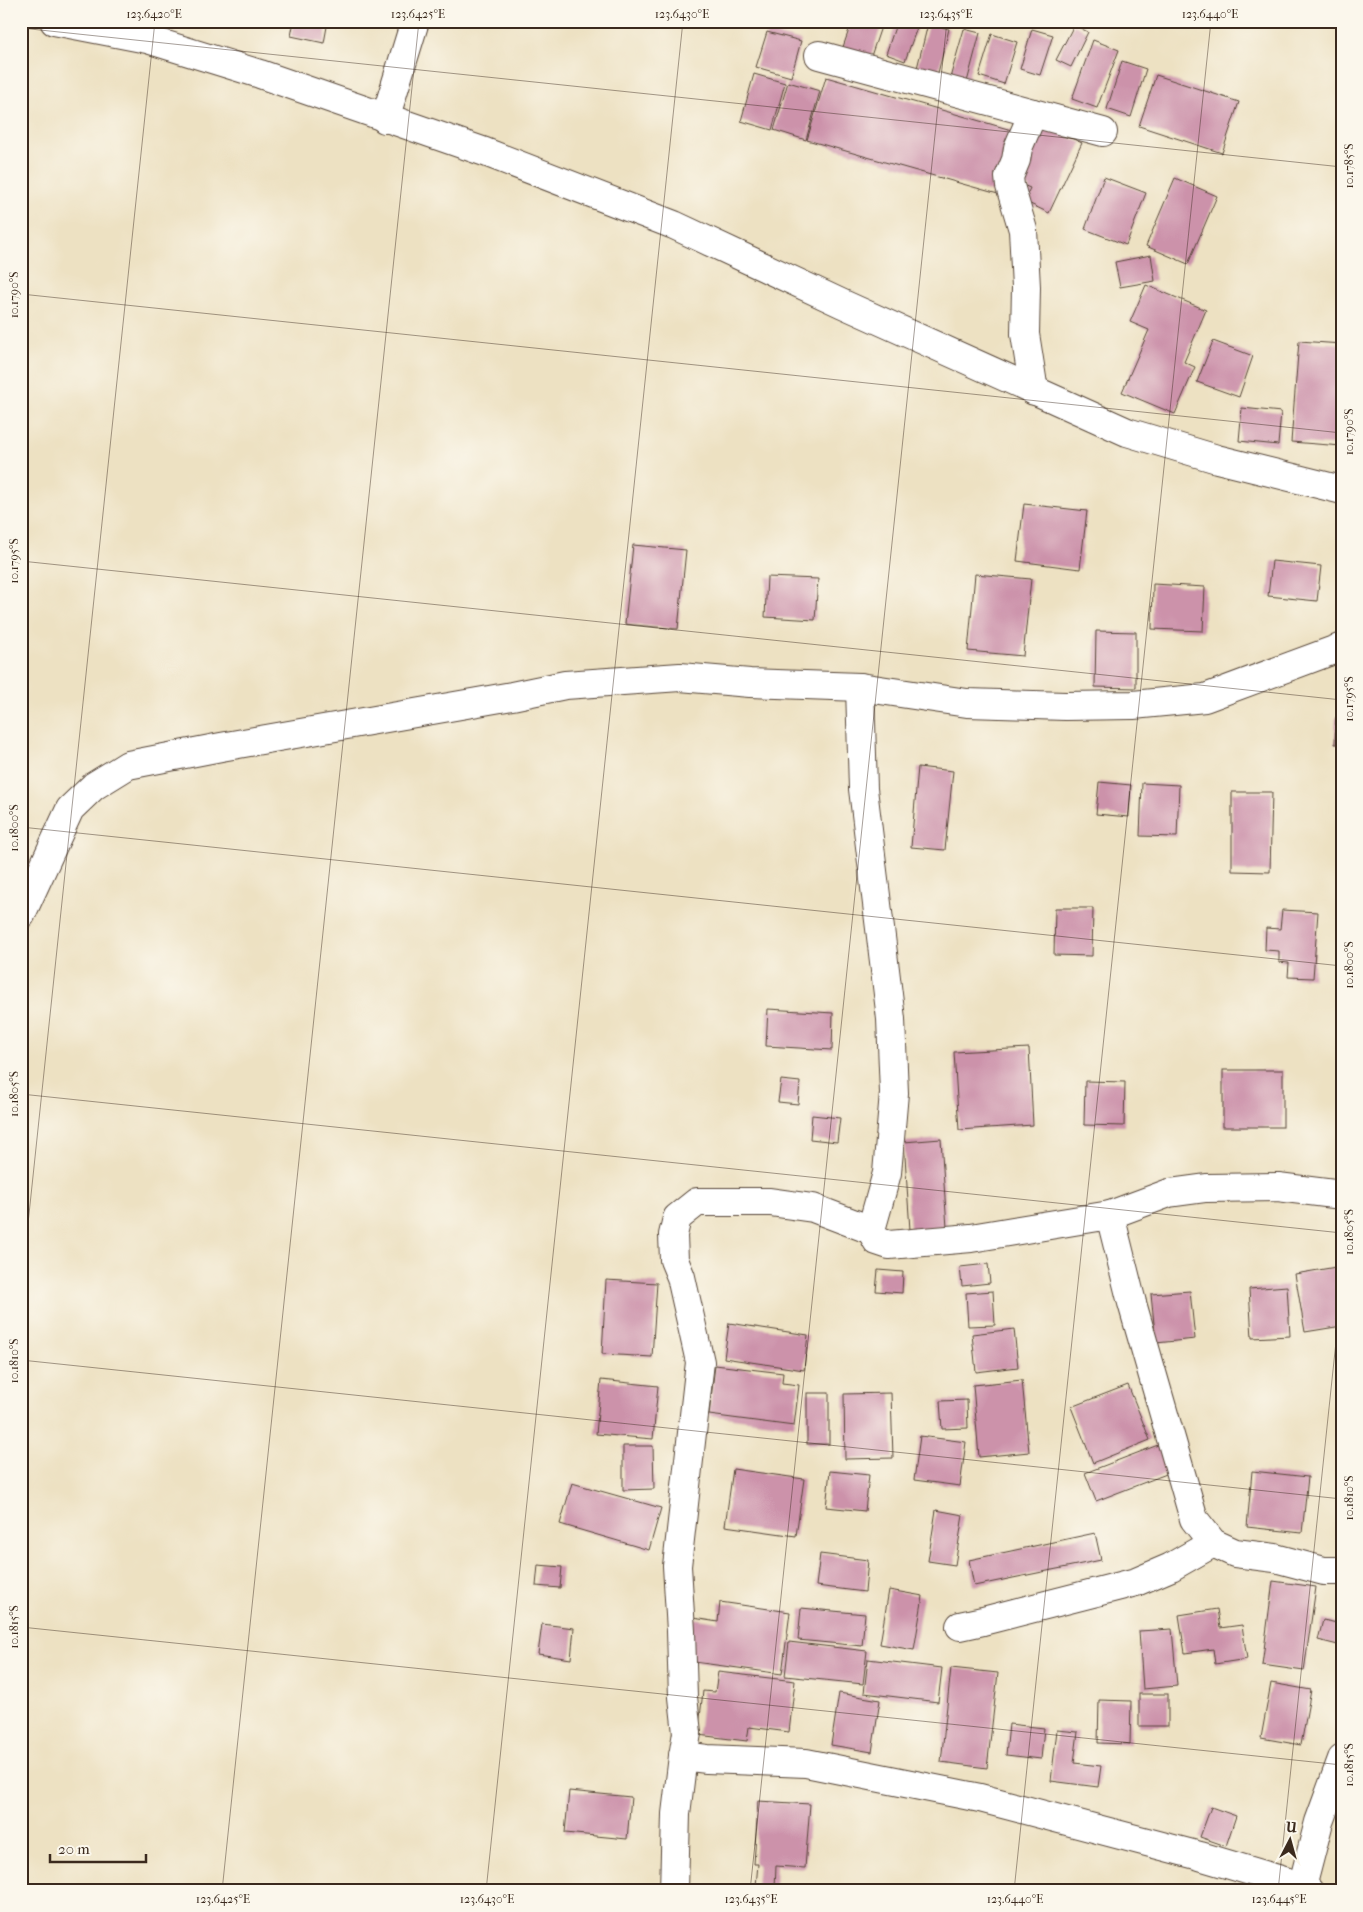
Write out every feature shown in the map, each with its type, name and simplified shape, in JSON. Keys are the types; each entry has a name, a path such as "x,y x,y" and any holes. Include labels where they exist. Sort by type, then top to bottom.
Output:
{"street":[{"path":"54,21 106,26 260,74 385,119 485,152 674,225 1127,432 1217,459 1342,490"},
{"path":"385,119 415,21"},
{"path":"820,55 1103,132"},
{"path":"1033,113 1018,148 1016,160 1009,178 1023,230 1026,287 1025,334 1034,391"},
{"path":"21,916 70,809 94,786 128,765 230,745 512,696 565,684 680,677 750,683 860,687 967,703 1133,705 1205,698 1342,647"},
{"path":"860,687 863,789 891,1019 894,1093 887,1173 871,1230"},
{"path":"674,1891 678,1784 687,1733 683,1697 681,1631 676,1566 700,1362 681,1277 674,1260 673,1235 677,1218 697,1202 770,1202 813,1208 871,1230 878,1241 889,1245 971,1238 1110,1215 1169,1193 1206,1188 1278,1188 1342,1196"},
{"path":"1110,1215 1132,1303 1194,1519 1213,1543 1235,1553 1275,1558 1324,1571 1342,1571"},
{"path":"960,1626 1136,1582 1170,1567 1213,1543"},
{"path":"683,1756 707,1760 806,1763 980,1798 1200,1856 1304,1889 1319,1822 1342,1760"}],"building":[{"path":"294,21 328,21 324,43 291,36"},
{"path":"852,21 883,21 870,59 842,50"},
{"path":"897,21 919,22 905,61 886,54"},
{"path":"928,24 949,29 938,73 917,68"},
{"path":"1074,25 1088,32 1071,67 1056,60"},
{"path":"964,29 980,33 967,82 950,78"},
{"path":"1032,29 1053,35 1040,75 1020,69"},
{"path":"767,32 801,41 791,77 756,67"},
{"path":"992,34 1017,42 1004,84 979,76"},
{"path":"1093,40 1119,50 1097,108 1072,99"},
{"path":"1122,61 1146,69 1131,117 1107,109"},
{"path":"754,74 785,83 772,130 741,121"},
{"path":"1156,75 1239,102 1222,153 1139,126"},
{"path":"826,77 1015,131 998,194 807,140"},
{"path":"788,82 820,91 806,140 774,130"},
{"path":"1043,125 1082,143 1049,213 1024,201 1030,188 1016,182"},
{"path":"1104,177 1146,193 1126,245 1085,229"},
{"path":"1175,178 1217,196 1188,264 1146,246"},
{"path":"1151,255 1155,281 1120,287 1115,262"},
{"path":"1146,285 1206,310 1184,362 1195,367 1175,414 1122,392 1149,330 1130,322"},
{"path":"1213,341 1253,356 1239,397 1197,382"},
{"path":"1299,341 1342,344 1342,446 1291,442"},
{"path":"1242,408 1281,412 1278,445 1239,441"},
{"path":"1024,504 1087,511 1080,569 1017,561"},
{"path":"633,545 686,550 678,629 625,624"},
{"path":"1272,561 1321,566 1317,601 1268,596"},
{"path":"975,574 1031,579 1023,656 968,651"},
{"path":"767,577 818,579 815,620 765,617"},
{"path":"1153,584 1205,587 1203,631 1152,629"},
{"path":"1096,631 1136,632 1136,688 1095,687"},
{"path":"1336,717 1342,717 1342,744 1335,744"},
{"path":"918,767 953,771 945,850 911,847"},
{"path":"1099,782 1131,785 1129,817 1096,814"},
{"path":"1142,783 1179,785 1177,837 1140,836"},
{"path":"1232,792 1272,792 1270,872 1232,871"},
{"path":"1055,908 1093,908 1092,956 1054,955"},
{"path":"1282,910 1318,912 1313,978 1288,977 1289,963 1279,962 1279,951 1265,950 1266,928 1280,929"},
{"path":"1340,955 1342,955 1342,984 1338,983"},
{"path":"768,1009 833,1013 832,1050 766,1046"},
{"path":"1029,1048 1033,1125 959,1130 954,1052"},
{"path":"1223,1070 1283,1070 1283,1127 1223,1127"},
{"path":"781,1080 800,1082 798,1104 778,1102"},
{"path":"1085,1081 1125,1082 1124,1126 1084,1125"},
{"path":"812,1115 840,1118 837,1142 810,1139"},
{"path":"941,1139 947,1228 910,1230 904,1142"},
{"path":"988,1264 990,1283 962,1286 960,1267"},
{"path":"1342,1266 1342,1326 1305,1332 1295,1274"},
{"path":"878,1270 903,1272 902,1293 876,1291"},
{"path":"606,1280 657,1283 652,1357 602,1354"},
{"path":"1287,1286 1290,1336 1252,1338 1249,1289"},
{"path":"993,1291 995,1325 968,1326 966,1293"},
{"path":"1190,1291 1195,1339 1156,1343 1151,1294"},
{"path":"729,1323 808,1335 804,1370 724,1358"},
{"path":"1014,1329 1018,1367 976,1372 972,1334"},
{"path":"715,1365 783,1373 782,1383 799,1385 794,1426 709,1415"},
{"path":"601,1380 658,1386 653,1439 596,1434"},
{"path":"1022,1380 1029,1452 979,1457 973,1385"},
{"path":"1128,1385 1150,1440 1093,1463 1071,1407"},
{"path":"807,1393 829,1393 829,1444 807,1444"},
{"path":"891,1393 893,1458 845,1459 844,1394"},
{"path":"967,1400 968,1428 942,1429 940,1401"},
{"path":"920,1436 966,1442 960,1486 914,1480"},
{"path":"1158,1445 1169,1473 1096,1501 1085,1473"},
{"path":"623,1446 653,1446 654,1489 623,1490"},
{"path":"733,1469 804,1479 796,1536 725,1526"},
{"path":"830,1471 869,1475 865,1511 826,1507"},
{"path":"1252,1471 1308,1477 1302,1533 1247,1527"},
{"path":"572,1483 661,1508 649,1550 560,1524"},
{"path":"936,1510 963,1515 955,1565 928,1561"},
{"path":"1095,1533 1101,1560 974,1586 969,1560"},
{"path":"820,1554 868,1560 865,1592 816,1586"},
{"path":"538,1565 562,1567 560,1588 536,1586"},
{"path":"1273,1581 1316,1587 1304,1671 1262,1665"},
{"path":"889,1590 923,1596 914,1650 880,1644"},
{"path":"720,1602 790,1612 782,1674 687,1661 693,1618 718,1622"},
{"path":"801,1608 865,1614 862,1646 798,1640"},
{"path":"1217,1609 1220,1628 1242,1625 1247,1659 1215,1664 1213,1649 1185,1653 1179,1615"},
{"path":"1323,1620 1342,1624 1342,1646 1318,1640"},
{"path":"542,1624 574,1628 571,1659 538,1654"},
{"path":"1172,1629 1177,1686 1143,1689 1139,1631"},
{"path":"789,1642 867,1651 863,1684 785,1676"},
{"path":"868,1659 942,1668 938,1702 864,1693"},
{"path":"951,1668 998,1673 987,1768 941,1762"},
{"path":"718,1672 795,1681 789,1732 749,1727 747,1741 698,1735 703,1691 715,1692"},
{"path":"1271,1683 1311,1690 1301,1745 1261,1738"},
{"path":"839,1693 880,1700 872,1752 831,1745"},
{"path":"1139,1694 1168,1694 1168,1726 1139,1726"},
{"path":"1099,1700 1131,1701 1130,1744 1098,1743"},
{"path":"1009,1724 1044,1728 1041,1759 1006,1755"},
{"path":"1057,1730 1078,1732 1074,1763 1101,1766 1098,1787 1051,1781"},
{"path":"569,1791 631,1797 627,1839 565,1833"},
{"path":"758,1801 810,1804 805,1868 776,1866 775,1888 756,1886 758,1864 754,1864"},
{"path":"1211,1807 1236,1816 1226,1846 1200,1837"}]}
